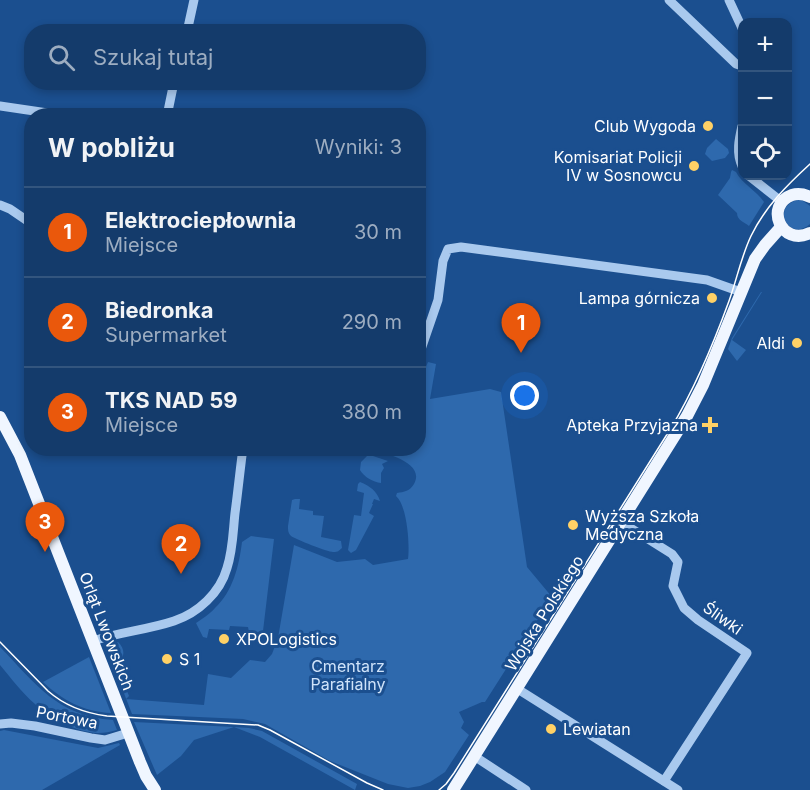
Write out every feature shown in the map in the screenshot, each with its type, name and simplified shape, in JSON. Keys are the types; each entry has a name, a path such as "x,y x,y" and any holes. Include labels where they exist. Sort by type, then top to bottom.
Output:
{"main road":[{"path":"809,192 786,198 782,202 777,217 781,227 793,236 810,233"},
{"name":"Wojska Polskiego","path":"453,790 694,405 759,252 781,227"},
{"name":"Orląt Lwowskich","path":"0,417 20,455 128,732 146,776 155,790"}],"street":[{"path":"189,24 194,0"},
{"path":"669,0 738,65"},
{"path":"729,0 738,19"},
{"path":"169,108 172,90"},
{"path":"0,106 24,110"},
{"path":"754,180 782,202"},
{"path":"0,204 24,219"},
{"path":"426,335 438,300 443,261 448,249 461,247 697,278 741,292"},
{"path":"93,641 174,621 191,614 213,594 223,579 230,557 242,456"},
{"name":"Śliwki","path":"621,522 672,554 678,562 673,586 684,608 747,653 664,781"},
{"path":"516,688 678,790"},
{"name":"Portowa","path":"0,724 35,726 105,740 128,732"},
{"path":"474,756 526,790"}],"green space":[{"path":"716,139 728,149 729,153 725,158 712,161 705,154 707,148"},
{"path":"732,170 736,172 738,180 742,180 764,202 749,226 739,219 737,213 718,195 730,178"},
{"path":"798,200 810,206 810,224 802,229 790,226 784,215 785,209"},
{"path":"761,292 732,340 746,350 737,361 728,349 732,338"},
{"name":"Cmentarz Parafialny","path":"428,362 436,364 430,399 490,389 501,392 527,567 552,597 485,702 459,712 464,722 461,728 469,735 445,772 430,782 408,788 388,784 330,761 265,724 243,719 132,714 126,699 204,705 208,674 231,678 250,660 265,662 272,654 278,638 294,545 337,562 365,559 373,565 408,559 409,545 405,516 396,496 397,493 407,491 414,484 416,476 409,464 393,456 426,456 426,367"},
{"path":"367,456 388,461 382,464 384,468 381,473 381,483 369,479 360,470 361,462"},
{"path":"360,482 373,489 380,501 374,499 369,513 374,516 356,550 351,553 348,550 354,515 361,516 364,493 357,491"},
{"path":"300,499 299,509 313,511 313,515 324,516 321,537 341,541 342,548 333,552 291,536 288,526 292,500"},
{"path":"251,536 274,539 263,631 254,634 249,632 248,627 230,626 229,630 209,629 207,638 203,637 196,623 213,610 226,594 237,569 242,542"},
{"path":"118,642 123,651 123,658 118,667 129,696 126,699 108,652 108,647"},
{"path":"0,647 49,696 77,712 113,720 117,730 103,733 90,732 64,724 48,715 26,695 0,665"},
{"path":"89,657 111,713 74,704 43,682"},
{"path":"134,722 234,727 194,740 181,756 157,775"},
{"path":"234,727 262,731 357,784 355,790 260,737"},
{"path":"0,731 98,748 119,743 120,745 42,790 0,790"}],"tram line":[{"path":"439,790 454,773 671,428 710,350 751,236 777,197 810,164"},
{"path":"0,642 48,691 75,708 107,716 258,725 383,790"}],"place":[{"name":"Club Wygoda","path":"708,126"},
{"name":"Komisariat Policji IV w Sosnowcu","path":"694,166"},
{"name":"Lampa górnicza","path":"712,298"},
{"name":"Aldi","path":"797,343"},
{"name":"Elektrociepłownia","path":"521,353"},
{"name":"Apteka Przyjazna","path":"710,425"},
{"name":"Wyższa Szkoła Medyczna","path":"573,525"},
{"name":"TKS NAD 59","path":"45,552"},
{"name":"Biedronka","path":"181,574"},
{"name":"XPOLogistics","path":"224,639"},
{"name":"S 1","path":"167,659"},
{"name":"Lewiatan","path":"551,729"}]}
